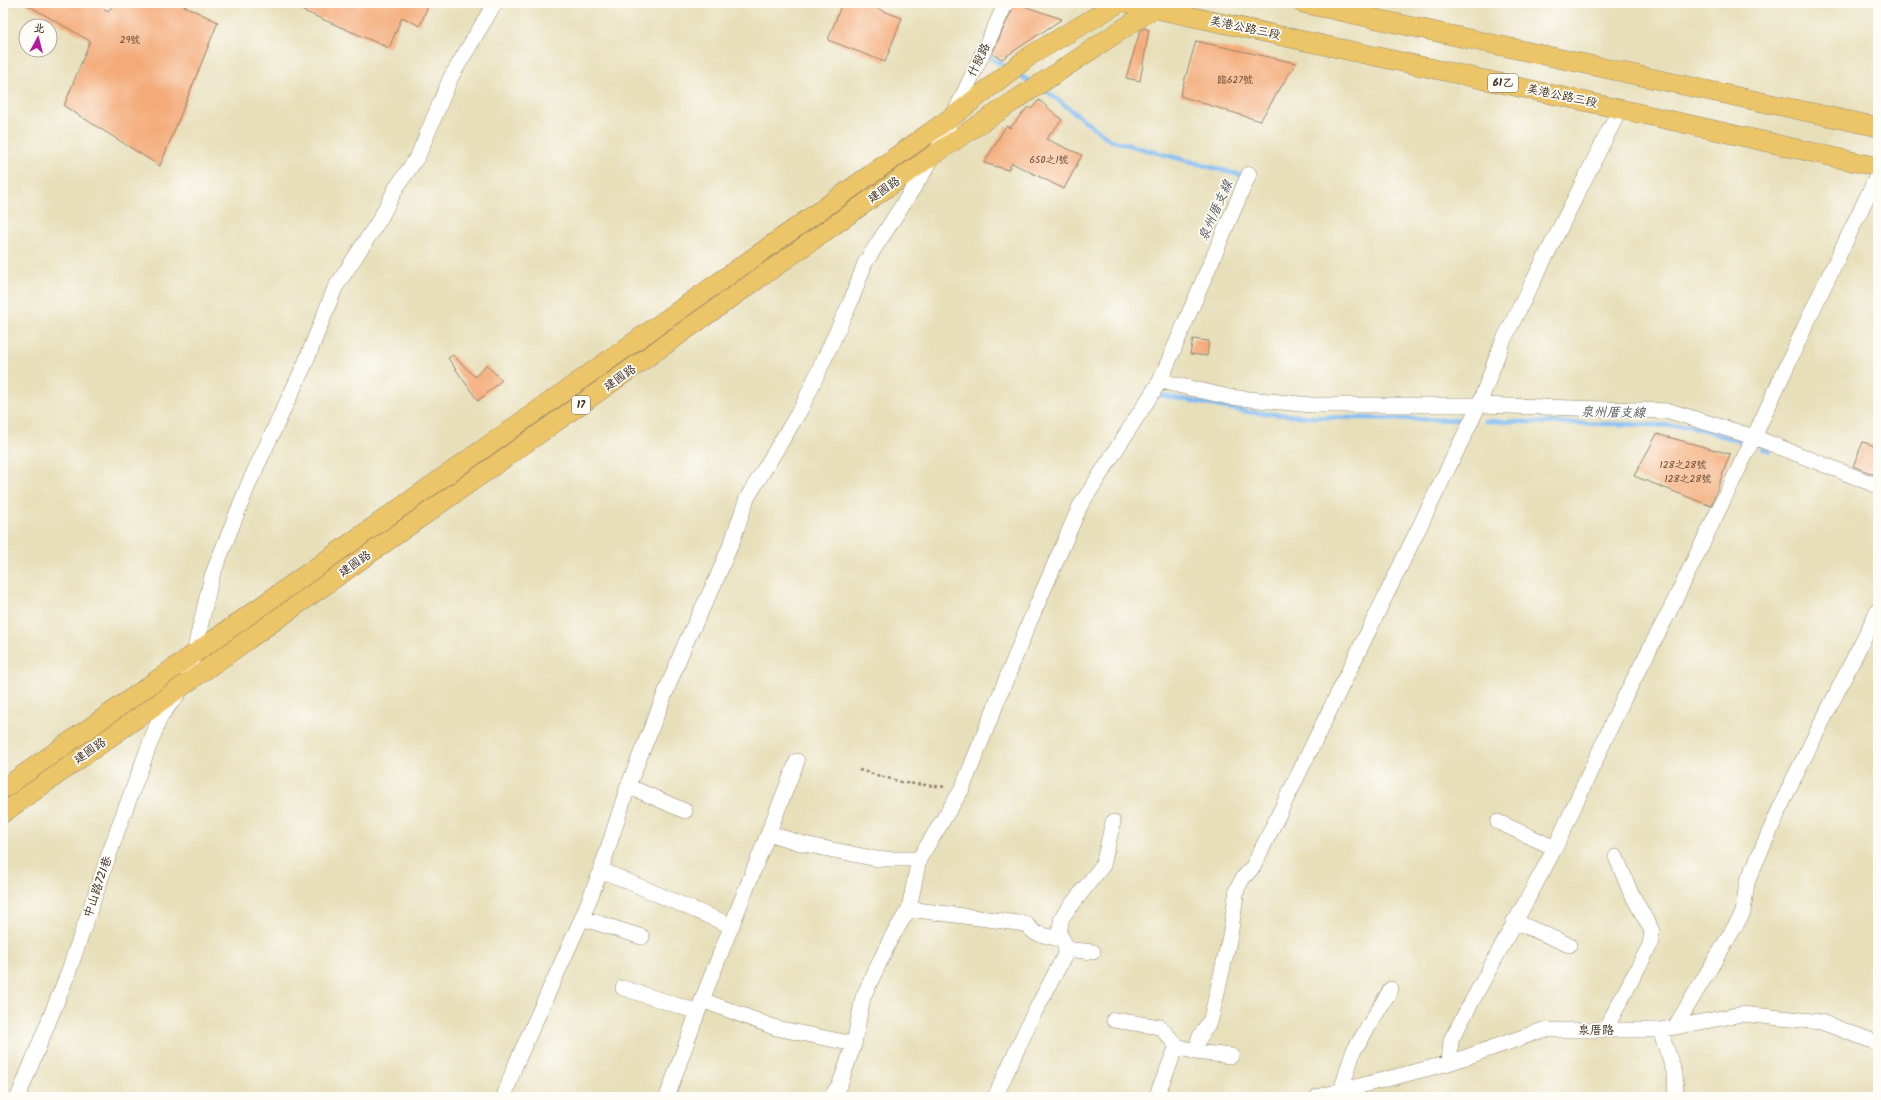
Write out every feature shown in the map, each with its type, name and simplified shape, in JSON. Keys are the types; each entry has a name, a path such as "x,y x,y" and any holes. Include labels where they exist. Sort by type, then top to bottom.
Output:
{"main road":[{"name":"建國路","path":"3,789 952,117 1031,55 1119,3"},
{"name":"美港公路三段","path":"1128,3 1158,5 1878,167"},
{"path":"1302,3 1878,127"},
{"name":"建國路","path":"3,813 936,154 1158,5"}],"street":[{"path":"187,682 212,576 250,483 304,366 335,288 380,219 396,188 418,156 451,77 495,3"},
{"name":"什股路","path":"504,1097 514,1068 582,918 601,870 628,786 684,644 716,580 747,498 802,407 852,301 866,263 936,154 1006,3"},
{"path":"1196,1052 1199,1038 1211,1019 1230,936 1237,889 1243,878 1254,867 1479,405 1502,343 1620,109"},
{"path":"831,1097 840,1084 854,1044 863,997 891,938 910,909 919,859 962,789 1026,630 1080,506 1160,381 1249,174"},
{"path":"1449,1063 1450,1040 1514,921 1556,848 1624,700 1668,614 1754,436 1878,174"},
{"path":"1160,381 1229,397 1312,406 1479,405 1669,411 1754,436 1878,486"},
{"path":"1676,1097 1675,1074 1667,1029 1743,913 1747,882 1789,788 1878,610"},
{"name":"中山路721巷","path":"18,1097 67,976 119,826 160,717 187,682"},
{"path":"667,1097 700,1006 770,834 797,761"},
{"path":"628,786 685,811"},
{"path":"995,1097 1031,1019 1065,955 1064,945 1059,933 1062,918 1102,865 1113,822"},
{"path":"1498,822 1556,848"},
{"path":"770,834 804,844 877,859 919,859"},
{"path":"1605,1030 1650,945 1652,931 1630,891 1616,857"},
{"path":"601,870 732,926"},
{"path":"910,909 1026,924 1035,933 1064,945 1093,952"},
{"path":"582,918 642,937"},
{"path":"1514,921 1569,946"},
{"path":"623,988 700,1006 776,1028 854,1044"},
{"path":"1341,1091 1352,1052 1392,989"},
{"name":"泉厝路","path":"1317,1097 1449,1063 1543,1030 1667,1029 1742,1014 1821,1022 1878,1043"},
{"path":"1114,1020 1160,1027 1177,1046 1196,1052 1231,1056"},
{"path":"1156,1097 1177,1046"}],"path":[{"path":"859,770 905,783 962,789"}],"building":[{"path":"24,3 95,3 108,11 115,3 178,3 218,22 160,166 64,106 90,41 58,23 58,18 50,18"},
{"path":"285,3 429,3 420,26 402,17 389,48"},
{"path":"842,3 862,3 902,18 885,62 828,40"},
{"path":"1015,3 1062,19 1002,59 992,54"},
{"path":"1144,28 1149,30 1140,81 1126,78 1140,31"},
{"path":"1196,41 1296,63 1260,121 1180,96"},
{"path":"1039,100 1062,120 1046,139 1082,155 1064,189 1012,163 1008,170 984,163 1006,126 1010,128 1028,107 1031,109"},
{"path":"1193,339 1209,341 1207,356 1190,354"},
{"path":"453,355 475,377 486,365 502,380 478,401 448,358"},
{"path":"1657,434 1730,454 1711,506 1634,476"},
{"path":"1863,442 1878,447 1878,476 1853,466"}],"waterway":[{"name":"泉州厝支線","path":"984,54 1003,65"},
{"name":"泉州厝支線","path":"1019,75 1029,81"},
{"name":"泉州厝支線","path":"1045,90 1110,140 1244,176"},
{"name":"泉州厝支線","path":"1160,395 1248,412 1313,417 1459,420"},
{"name":"泉州厝支線","path":"1485,421 1691,426 1739,441"},
{"name":"泉州厝支線","path":"1762,448 1770,451"}]}
